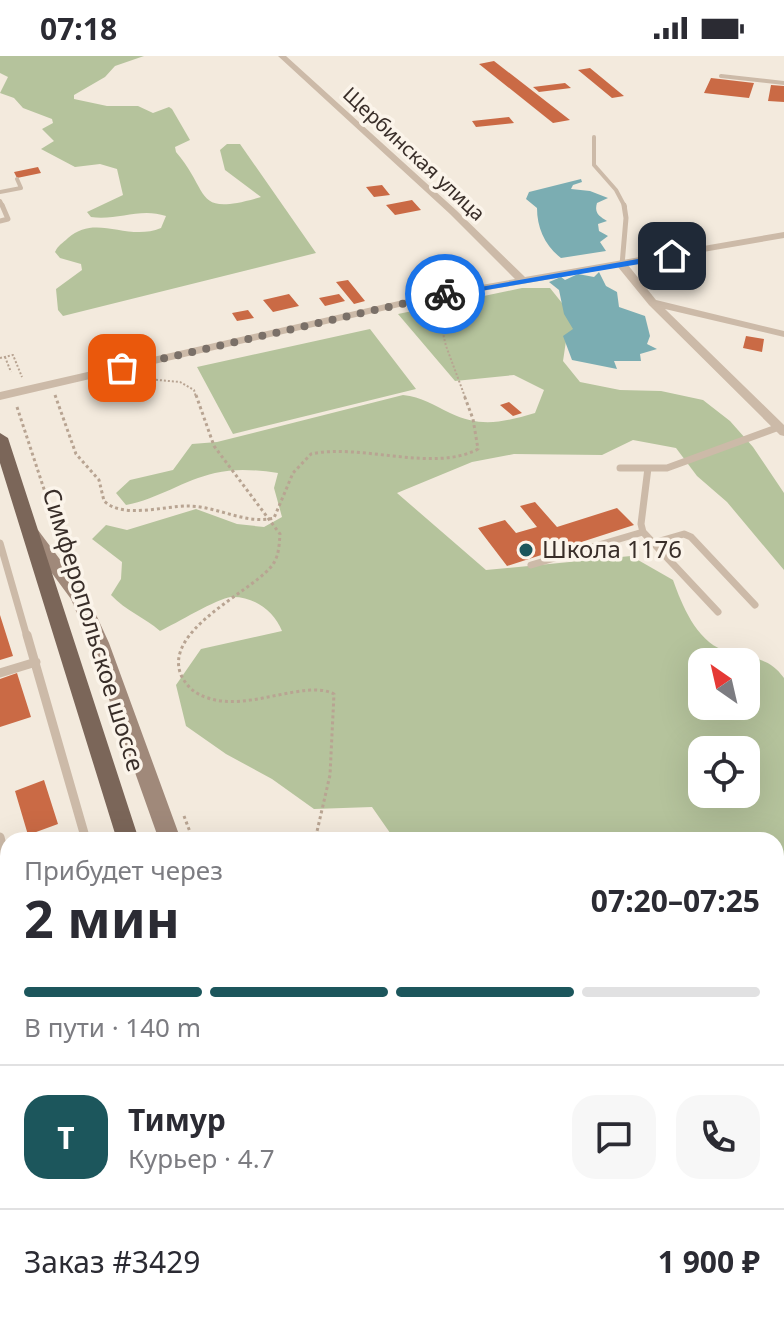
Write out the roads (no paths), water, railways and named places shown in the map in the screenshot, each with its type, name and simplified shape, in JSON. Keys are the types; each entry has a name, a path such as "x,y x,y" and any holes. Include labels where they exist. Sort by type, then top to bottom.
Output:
{"main road":[{"name":"Симферопольское шоссе","path":"0,438 125,832"},
{"path":"32,534 79,597 99,643 167,832"}],"street":[{"name":"Щербинская улица","path":"282,56 453,212 521,279"},
{"path":"0,396 425,298 784,235"},
{"path":"622,265 653,303 782,430"},
{"path":"653,303 784,334"}],"lane":[{"path":"721,76 784,83"},
{"path":"594,137 594,165 624,197 628,232 620,262 622,265"},
{"path":"0,192 21,188 17,179"},
{"path":"0,201 8,219 0,221"},
{"path":"620,468 667,468 782,430"},
{"path":"648,468 641,524 643,532 718,612"},
{"path":"531,565 643,532"},
{"path":"653,543 684,534 691,537 755,605"},
{"path":"0,543 5,576 36,662 84,832"},
{"path":"0,673 36,662"}],"water":[{"path":"581,179 582,182 571,189 590,191 608,198 596,206 598,214 607,221 598,224 599,231 608,236 600,242 606,251 561,258 543,236 537,208 526,199 529,192"},
{"path":"599,272 606,286 617,292 619,307 645,316 650,336 647,344 657,349 640,354 641,361 614,361 617,369 572,360 563,336 573,329 564,314 559,290 549,282 578,274 594,277"}],"place":[{"name":"Школа 1176","path":"526,550"}]}
